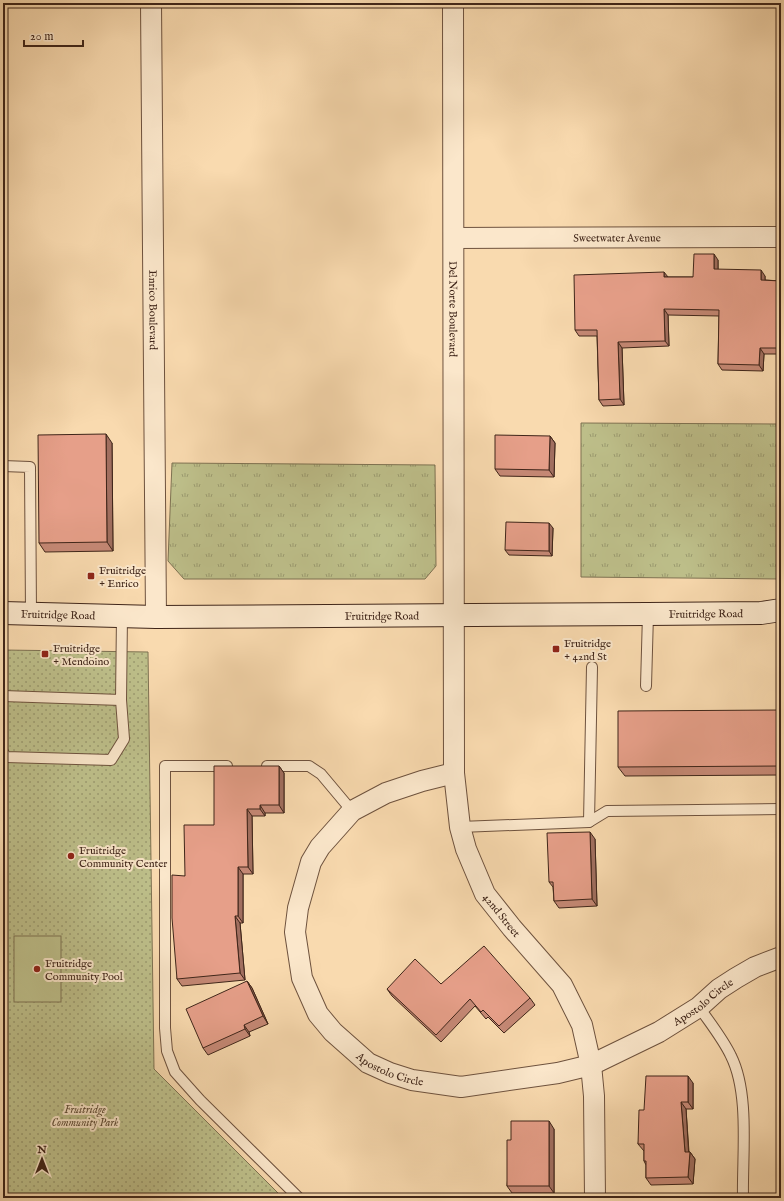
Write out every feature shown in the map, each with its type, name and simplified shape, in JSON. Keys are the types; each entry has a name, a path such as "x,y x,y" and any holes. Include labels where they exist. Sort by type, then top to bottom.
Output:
{"main road":[{"name":"Fruitridge Road","path":"3,613 156,617 774,613"}],"street":[{"name":"Enrico Boulevard","path":"151,3 156,617"},
{"name":"Del Norte Boulevard","path":"453,3 455,614"},
{"name":"Sweetwater Avenue","path":"454,238 781,237"},
{"name":"42nd Street","path":"455,614 454,773 460,827 466,849 485,894 512,928 562,985 582,1025 591,1064 594,1096 596,1198"},
{"name":"Apostolo Circle","path":"454,773 386,793 352,811 320,847 311,862 298,908 295,932 302,978 318,1014 333,1032 368,1062 390,1073 412,1080 461,1087 558,1073 591,1064 659,1032 699,1007 719,989 736,978 755,967 781,957"}],"lane":[{"path":"3,466 30,466 31,614"},
{"path":"646,686 648,614"},
{"path":"3,752 6,757 111,760 124,739 121,700 122,616"},
{"path":"589,822 592,667"},
{"path":"3,696 121,700"},
{"path":"237,766 165,766 165,1028 167,1051 175,1072 200,1100 299,1198"},
{"path":"253,766 309,766 321,774 352,811"},
{"path":"460,827 589,822 607,811 781,809"},
{"path":"699,1007 731,1055 739,1076 742,1098 742,1198"}],"green space":[{"path":"581,423 781,424 781,579 581,577"},
{"path":"172,463 435,465 436,566 425,579 184,579 168,561"},
{"name":"Fruitridge Community Park","path":"3,650 148,652 154,1069 283,1198 3,1198"},
{"name":"Fruitridge Community Pool","path":"14,936 61,936 61,1002 14,1002"}],"building":[{"path":"694,254 714,254 714,269 761,270 761,280 781,281 781,348 760,348 759,365 718,364 719,310 664,309 665,341 618,342 620,399 599,400 597,330 575,330 574,275 664,272 664,277 693,277"},
{"path":"106,434 107,542 39,543 38,435"},
{"path":"495,435 550,436 549,470 495,469"},
{"path":"506,522 549,523 549,551 505,550"},
{"path":"781,710 781,766 618,767 618,711"},
{"path":"214,766 279,766 279,805 260,805 260,809 247,809 248,867 238,867 238,916 235,916 240,973 177,979 172,918 172,875 185,876 184,825 214,825"},
{"path":"590,832 592,899 554,901 553,882 549,882 547,833"},
{"path":"484,946 530,998 499,1026 483,1010 481,1012 470,999 436,1035 387,989 415,959 441,984"},
{"path":"247,981 263,1016 244,1025 245,1029 203,1048 186,1009"},
{"path":"646,1076 688,1076 688,1102 681,1102 685,1152 690,1152 688,1177 646,1178 644,1144 638,1144 639,1110 644,1110"},
{"path":"511,1121 549,1121 549,1186 507,1186 507,1140 511,1140"}],"place":[{"name":"Fruitridge + Enrico","path":"91,576"},
{"name":"Fruitridge + 42nd St","path":"556,649"},
{"name":"Fruitridge + Mendoino","path":"45,654"},
{"name":"Fruitridge Community Center","path":"71,856"},
{"name":"Fruitridge Community Pool","path":"37,969"}]}
